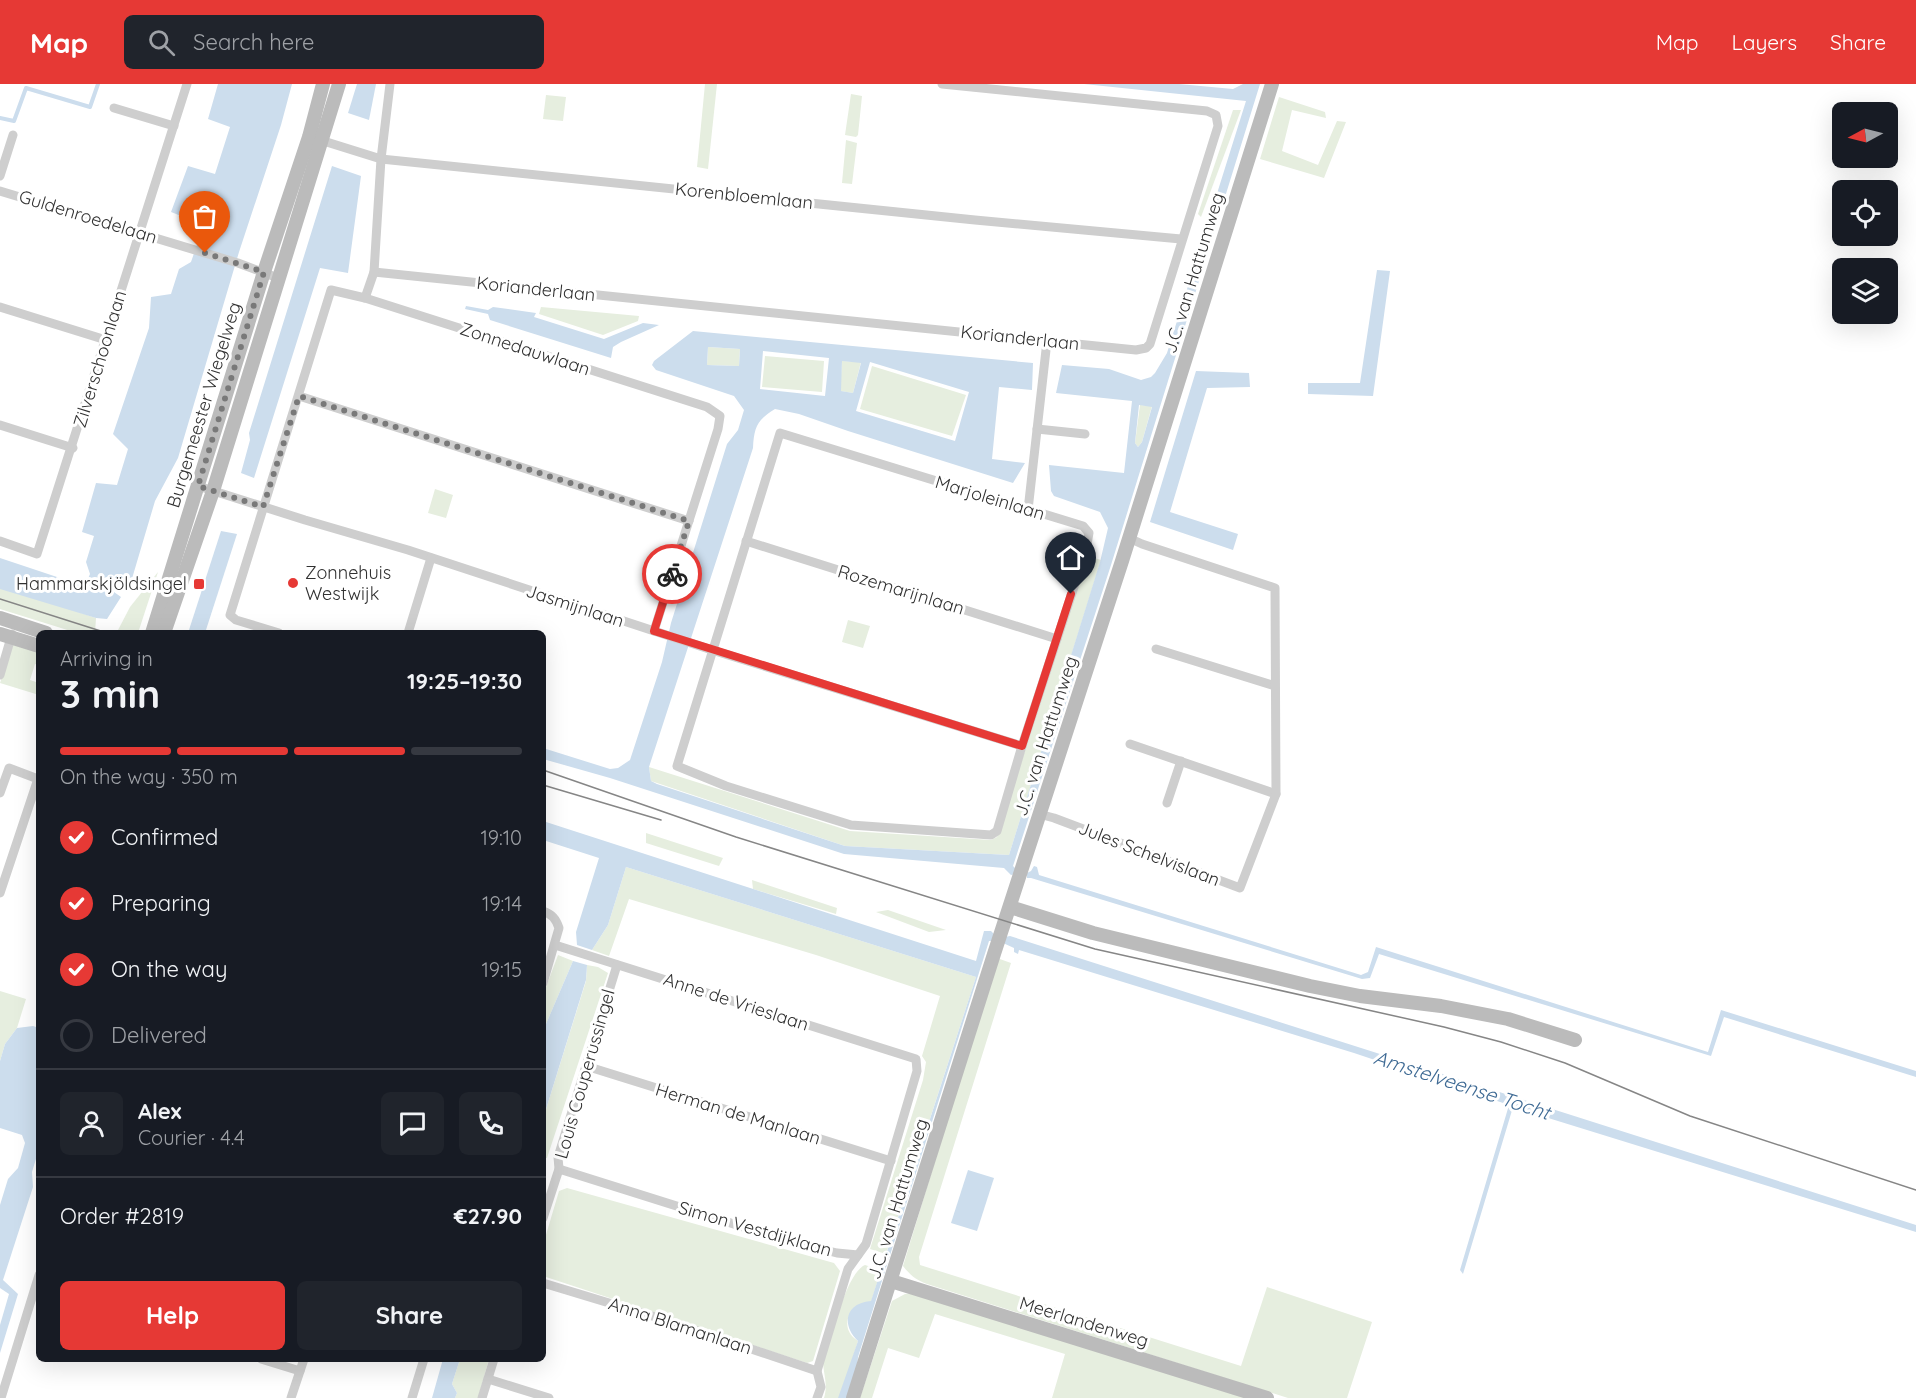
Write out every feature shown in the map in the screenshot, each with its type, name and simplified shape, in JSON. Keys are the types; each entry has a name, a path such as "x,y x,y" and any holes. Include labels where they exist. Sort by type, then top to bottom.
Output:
{"street":[{"name":"Zilverschoonlaan","path":"0,541 37,554 73,448 187,84"},
{"name":"Burgemeester Wiegelweg","path":"153,630 264,272 316,139 335,101 339,84"},
{"path":"365,298 374,272 381,159 390,84"},
{"name":"Korianderlaan","path":"374,272 1136,350 1146,348 1151,340 1218,126 1218,121 1212,113 942,84"},
{"name":"J.C. van Hattumweg","path":"853,1398 1272,84"},
{"path":"322,90 335,101"},
{"name":"Burgemeester Wiegelweg","path":"165,630 213,491 279,278 316,139 322,90"},
{"path":"114,108 174,126"},
{"name":"Guldenroedelaan","path":"0,176 14,135"},
{"name":"Korenbloemlaan","path":"316,139 381,159 1181,239"},
{"name":"Guldenroedelaan","path":"0,191 238,262 279,278"},
{"name":"Zonnedauwlaan","path":"269,630 236,620 230,615 331,290 365,298 707,407 720,416 658,632"},
{"path":"0,307 106,340"},
{"path":"1028,510 1047,341"},
{"path":"299,396 689,521"},
{"path":"0,425 73,448"},
{"path":"1037,429 1085,434"},
{"name":"Marjoleinlaan","path":"780,433 1083,526 1089,533 1086,550 1022,746 997,831 991,835 851,825 730,787 677,766 746,541 780,433"},
{"name":"Jasmijnlaan","path":"198,486 1022,746"},
{"name":"Jules Schelvislaan","path":"1039,814 1240,888 1276,794 1275,588 1129,538"},
{"name":"Rozemarijnlaan","path":"746,541 1057,639"},
{"path":"409,630 430,558"},
{"path":"0,618 38,630"},
{"path":"0,675 5,636 15,622"},
{"path":"5,636 36,645"},
{"path":"1156,648 1275,686"},
{"path":"1130,744 1276,794"},
{"path":"1167,803 1181,761"},
{"path":"0,793 9,768 36,778"},
{"path":"0,893 36,785"},
{"path":"1010,908 1094,933 1310,986 1360,996 1441,1006 1508,1019 1575,1040"},
{"path":"546,912 557,920 559,928 546,966"},
{"name":"Anne de Vrieslaan","path":"555,945 916,1059"},
{"name":"Louis Couperussingel","path":"546,1209 559,1169 558,1157 617,964"},
{"name":"Simon Vestdijklaan","path":"559,1169 788,1241 837,1253 858,1255 866,1244 891,1161 917,1071 916,1059"},
{"name":"Herman de Manlaan","path":"586,1066 891,1161"},
{"path":"817,1398 821,1387 817,1371 848,1269 858,1255"},
{"name":"Meerlandenweg","path":"891,1281 1267,1398"},
{"name":"Anna Blamanlaan","path":"546,1284 662,1318 817,1371"},
{"path":"1,1398 36,1291"},
{"path":"271,1362 300,1371"},
{"path":"292,1398 303,1362"},
{"path":"412,1398 423,1362"},
{"path":"482,1398 493,1362"},
{"path":"488,1379 549,1398"}],"green space":[{"path":"705,84 717,84 708,169 697,167"},
{"path":"851,94 862,96 856,137 845,135"},
{"path":"546,95 566,97 563,121 543,119"},
{"path":"1279,97 1325,112 1326,118 1292,110 1282,151 1318,165 1337,121 1346,122 1324,178 1260,159"},
{"path":"1233,110 1241,110 1201,217 1198,214"},
{"path":"846,140 857,143 852,184 842,183"},
{"path":"541,307 639,316 638,321 603,335 539,314"},
{"path":"708,347 740,349 739,366 707,365"},
{"path":"765,356 824,361 822,392 762,387"},
{"path":"842,361 861,362 853,393 840,391"},
{"path":"872,366 966,395 952,436 860,409"},
{"path":"1140,405 1152,406 1142,442 1138,447 1135,443"},
{"path":"435,489 453,495 446,518 428,513"},
{"path":"1088,556 1101,560 1009,855 845,846 651,781 649,767 850,831 991,840 997,837"},
{"path":"158,572 139,630 118,630 130,607"},
{"path":"0,586 96,618 95,630 67,630 0,609"},
{"path":"848,620 870,626 863,648 842,642"},
{"path":"14,642 36,649 36,664 30,680 36,682 36,694 0,683"},
{"path":"646,833 723,858 719,866 646,843"},
{"path":"626,867 976,977 886,1254 870,1249 923,1080 926,1062 922,1056 940,996 816,955 629,899 609,956 592,950 608,925"},
{"path":"752,880 837,908 836,914 753,889"},
{"path":"888,910 946,930 929,932 876,912"},
{"path":"558,955 573,961 546,1024 546,987"},
{"path":"997,958 1011,963 919,1257 920,1265 1241,1366 1267,1287 1372,1322 1347,1398 1288,1398 927,1284 914,1277 903,1266"},
{"path":"587,965 598,967 608,973 546,1158 546,1109 586,981"},
{"path":"0,991 26,999 17,1028 5,1044 0,1061"},
{"path":"567,1188 834,1263 840,1271 813,1361 807,1363 546,1277 546,1235 559,1191"},
{"path":"865,1265 881,1270 871,1302 861,1304 853,1310 848,1319 849,1331 858,1341 840,1398 824,1398 826,1385 823,1363 834,1324 851,1281"},
{"path":"913,1293 1247,1398 1052,1398 1065,1354 935,1314 919,1358 888,1348 872,1398 860,1398 892,1301 905,1294"},
{"path":"459,1362 488,1362 478,1398 455,1398 457,1393 452,1384"}],"water":[{"path":"218,84 292,84 178,458 155,501 131,582 109,578 107,587 121,597 107,619 96,618 0,589 0,558 69,581 87,581 90,574 86,562 94,536 82,532 96,483 117,485 128,449 113,434 149,328 151,297 171,294 179,269 191,262 201,233 194,221 171,212 188,166 215,174 230,127 208,119"},
{"path":"357,84 376,84 369,120 348,113"},
{"path":"1084,84 1179,84 1233,89 1243,84 1260,84 1111,565 1013,866 1016,869 1015,874 1011,875 1004,868 844,854 610,778 546,760 546,749 610,769 618,768 630,760 662,662 671,623 727,444 738,430 744,410 734,396 656,370 652,365 654,361 693,331 1033,363 1032,390 999,387 992,459 1025,463 1013,483 799,414 775,409 760,421 649,767 651,781 657,784 845,846 1009,855 1100,562 1108,528 1100,512 1054,496 1051,491 1049,465 1124,473 1132,401 1056,393 1062,365 1109,369 1141,380 1155,373 1167,353 1246,101","holes":["708,347 740,349 739,366 707,365","763,351 829,358 825,396 760,389","842,361 861,363 853,393 841,391","870,362 969,392 955,441 856,411","1139,405 1152,407 1142,442 1138,447 1135,443"]},
{"path":"332,166 361,176 348,273 320,268 254,478 241,473 250,440 249,433"},
{"path":"1377,270 1390,271 1373,396 1308,394 1308,383 1360,383"},
{"path":"466,306 536,313 534,317 604,339 643,323 659,325 613,347 611,358 490,320 488,314 465,309"},
{"path":"1196,371 1249,373 1250,387 1207,388 1170,512 1238,534 1233,550 1150,522"},
{"path":"221,531 237,534 206,630 189,630"},
{"path":"546,822 976,961 984,931 991,931 994,934 993,941 989,941 858,1357 848,1398 838,1398 858,1341 849,1328 848,1316 856,1306 871,1301 976,977 626,867 608,925 592,950 577,945 576,932 599,858 546,841"},
{"path":"1034,866 1037,867 1039,875 1361,975 1368,972 1376,947 1708,1052 1721,1010 1916,1071 1916,1077 1724,1017 1711,1056 1379,954 1370,978 1362,979 1027,878 1027,873"},
{"name":"Amstelveense Tocht","path":"1010,936 1916,1225 1916,1232 1513,1107 1463,1274 1460,1270 1509,1105 1354,1053 1019,950 1018,954 1014,952 1014,948 1003,943 1005,937"},
{"path":"573,961 587,965 586,980 546,1109 546,1024"},
{"path":"36,1027 36,1159 32,1172 33,1187 3,1280 18,1294 0,1353 0,1325 9,1294 0,1288 0,1205 8,1179 18,1168 25,1143 22,1135 0,1128 0,1061 5,1044 17,1028"},
{"path":"968,1170 994,1178 977,1231 951,1223"},
{"path":"442,1362 459,1362 452,1384 457,1393 455,1398 432,1398"}],"waterway":[{"path":"0,118 14,121 26,88 90,107 98,84"}],"tram line":[{"path":"0,599 98,630"},
{"path":"546,771 736,837 1095,949 1444,1027 1501,1042 1565,1063 1690,1116 1916,1190"},
{"path":"546,786 661,820"}],"way so far":[{"path":"205,253 264,272 198,486 263,507 299,396 689,521 672,574"}],"place":[{"name":"Zonnehuis Westwijk","path":"293,583"},
{"name":"Hammarskjöldsingel","path":"199,584"}],"route":[{"path":"672,574 654,631 1022,746 1071,594"}]}
